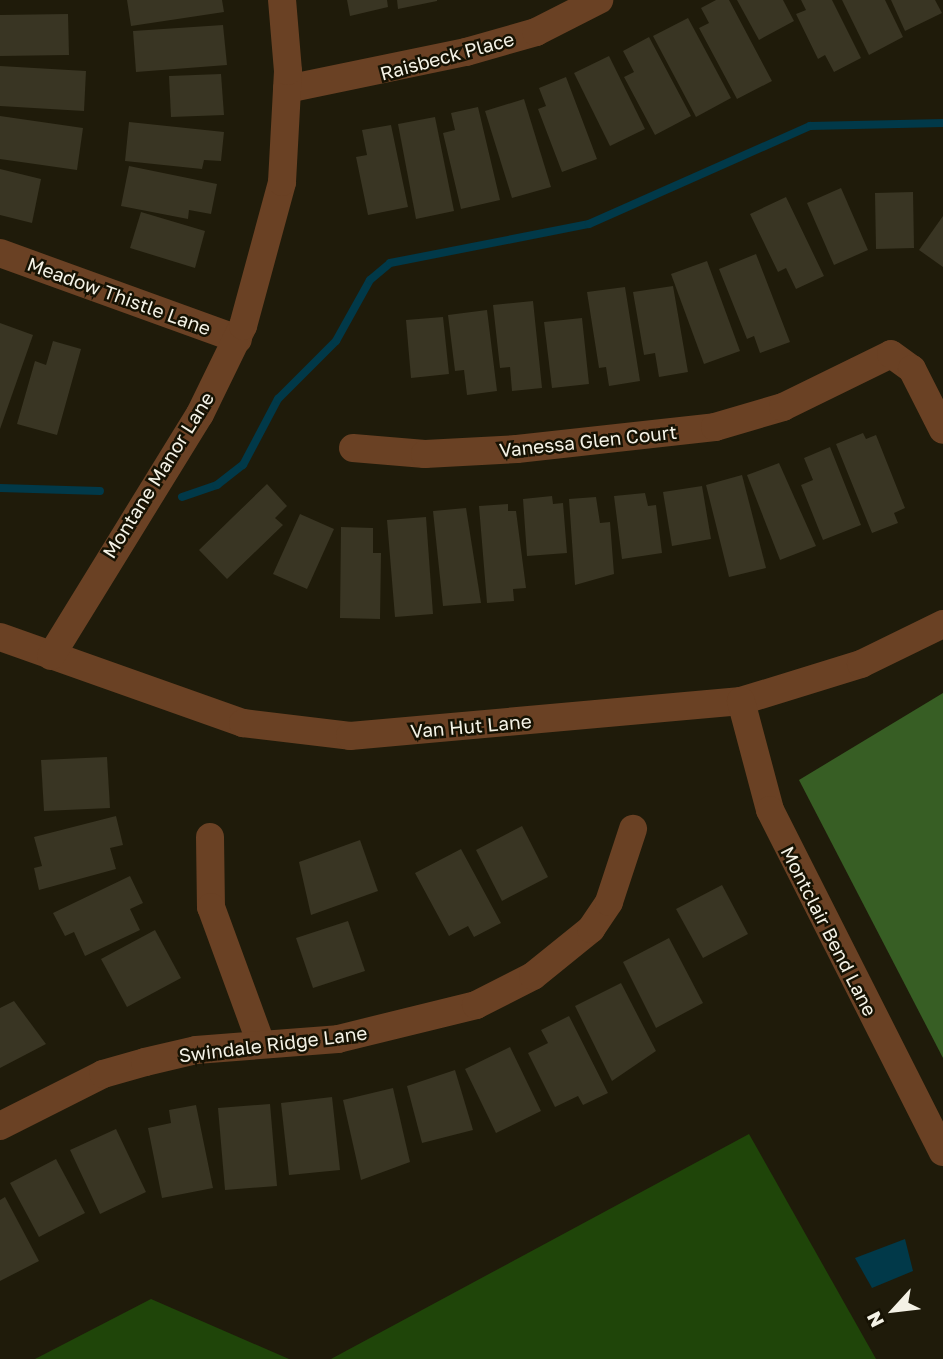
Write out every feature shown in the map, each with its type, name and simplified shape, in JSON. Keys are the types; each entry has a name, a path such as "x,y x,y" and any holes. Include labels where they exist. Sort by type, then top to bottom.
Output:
{"street":[{"name":"Montane Manor Lane","path":"51,656 174,458 238,339 269,248 282,183 287,89 282,0"},
{"name":"Raisbeck Place","path":"287,89 478,48 536,32 600,0"},
{"name":"Meadow Thistle Lane","path":"0,253 238,339"},
{"name":"Vanessa Glen Court","path":"353,448 425,454 517,449 715,427 783,407 891,354 912,369 943,430"},
{"name":"Van Hut Lane","path":"0,637 243,723 301,734 391,733 741,701 861,664 943,624"},
{"name":"Montclair Bend Lane","path":"741,701 770,810 943,1152"},
{"name":"Swindale Ridge Lane","path":"0,1126 103,1074 197,1050 338,1039 415,1023 476,1005 533,976 591,929 609,902 633,829"},
{"path":"210,837 211,907 261,1044"}],"green space":[{"path":"943,693 943,1058 799,780"},
{"path":"749,1134 876,1359 331,1359"},
{"path":"151,1299 289,1359 35,1359"}],"water":[{"path":"905,1239 913,1271 872,1288 855,1258"}],"building":[{"path":"127,0 222,0 224,12 131,26"},
{"path":"347,0 387,0 388,7 350,16"},
{"path":"397,0 437,0 437,1 398,9"},
{"path":"716,0 729,0 772,81 737,99 699,28 709,23 701,8"},
{"path":"737,0 783,0 794,21 759,40"},
{"path":"801,0 832,0 861,58 834,72 825,55 818,59 796,14 806,10"},
{"path":"842,0 885,0 903,37 869,55"},
{"path":"891,0 935,0 942,13 905,31"},
{"path":"68,14 69,55 0,56 0,15"},
{"path":"688,18 731,98 696,117 653,36"},
{"path":"223,25 227,65 136,72 133,31"},
{"path":"649,37 691,116 655,135 624,77 634,72 623,51"},
{"path":"609,56 645,129 610,146 574,73"},
{"path":"0,66 86,71 84,111 0,106"},
{"path":"221,74 224,115 171,117 169,76"},
{"path":"566,77 597,159 562,172 538,109 546,106 539,88"},
{"path":"524,99 551,187 512,198 485,111"},
{"path":"478,107 500,200 461,209 443,133 455,130 451,113"},
{"path":"0,116 83,128 77,170 0,159"},
{"path":"435,117 454,211 416,219 398,124"},
{"path":"129,122 224,132 221,161 204,160 202,169 125,161"},
{"path":"391,125 408,207 368,215 356,157 367,155 362,130"},
{"path":"129,166 217,184 211,214 189,210 188,219 121,206"},
{"path":"0,169 41,179 32,223 0,215"},
{"path":"841,188 868,250 834,265 807,203"},
{"path":"913,192 914,248 876,249 875,193"},
{"path":"786,197 824,276 796,289 786,268 778,272 750,214"},
{"path":"141,212 205,231 195,268 130,248"},
{"path":"943,216 943,267 919,250"},
{"path":"756,254 790,342 760,353 754,336 747,339 719,269"},
{"path":"707,261 740,351 704,364 671,274"},
{"path":"673,286 688,372 659,377 655,353 644,355 633,292"},
{"path":"625,287 640,381 609,386 606,367 599,368 587,292"},
{"path":"533,301 542,388 512,391 510,367 500,368 493,305"},
{"path":"487,310 497,391 467,395 464,370 455,371 448,315"},
{"path":"443,317 449,374 411,378 406,320"},
{"path":"582,318 589,384 552,388 544,322"},
{"path":"0,323 33,335 0,429"},
{"path":"53,341 81,349 57,435 17,424 35,361 46,365"},
{"path":"863,433 866,439 876,435 905,508 894,513 898,523 872,533 836,444"},
{"path":"830,447 861,525 823,540 801,485 813,480 804,458"},
{"path":"779,463 816,546 780,560 747,475"},
{"path":"742,475 766,568 729,577 706,485"},
{"path":"267,484 287,506 275,518 283,525 227,579 199,550"},
{"path":"702,486 711,539 672,546 663,492"},
{"path":"645,493 648,506 656,505 662,553 622,559 614,496"},
{"path":"552,496 553,504 563,503 567,553 527,556 523,499"},
{"path":"596,497 600,523 610,522 614,574 575,585 569,499"},
{"path":"508,504 508,511 516,511 526,588 513,589 514,601 487,603 479,506"},
{"path":"466,508 481,603 443,606 433,511"},
{"path":"300,514 334,529 307,589 273,574"},
{"path":"426,517 433,614 395,617 387,520"},
{"path":"341,527 373,528 373,553 381,553 380,619 340,618"},
{"path":"107,757 110,808 44,811 41,760"},
{"path":"116,816 123,845 110,848 116,869 39,890 34,868 42,866 34,837"},
{"path":"522,826 548,877 502,901 476,850"},
{"path":"360,840 378,891 311,915 299,862"},
{"path":"461,849 501,923 474,937 468,926 449,936 415,873"},
{"path":"130,876 143,903 130,909 140,930 85,956 74,932 65,936 53,913"},
{"path":"722,885 748,934 703,958 676,909"},
{"path":"348,921 365,971 313,988 296,938"},
{"path":"155,930 181,978 127,1007 101,959"},
{"path":"669,938 703,1003 656,1028 623,962"},
{"path":"621,983 656,1051 612,1081 575,1006"},
{"path":"14,1001 46,1044 0,1068 0,1008"},
{"path":"569,1016 608,1093 583,1105 578,1096 555,1107 528,1053 548,1043 541,1030"},
{"path":"510,1047 541,1111 496,1133 465,1069"},
{"path":"455,1070 473,1130 422,1143 407,1086"},
{"path":"393,1088 410,1162 361,1180 343,1100"},
{"path":"332,1097 340,1170 289,1175 281,1103"},
{"path":"270,1104 277,1186 225,1190 218,1108"},
{"path":"196,1105 213,1188 162,1198 148,1128 171,1123 169,1110"},
{"path":"116,1129 146,1192 100,1214 70,1150"},
{"path":"56,1159 85,1213 39,1237 10,1183"},
{"path":"5,1197 39,1261 0,1281 0,1200"}],"waterway":[{"path":"182,497 217,485 243,465 278,399 336,341 370,280 390,263 589,224 810,126 943,123"},
{"path":"0,488 100,491"}]}
